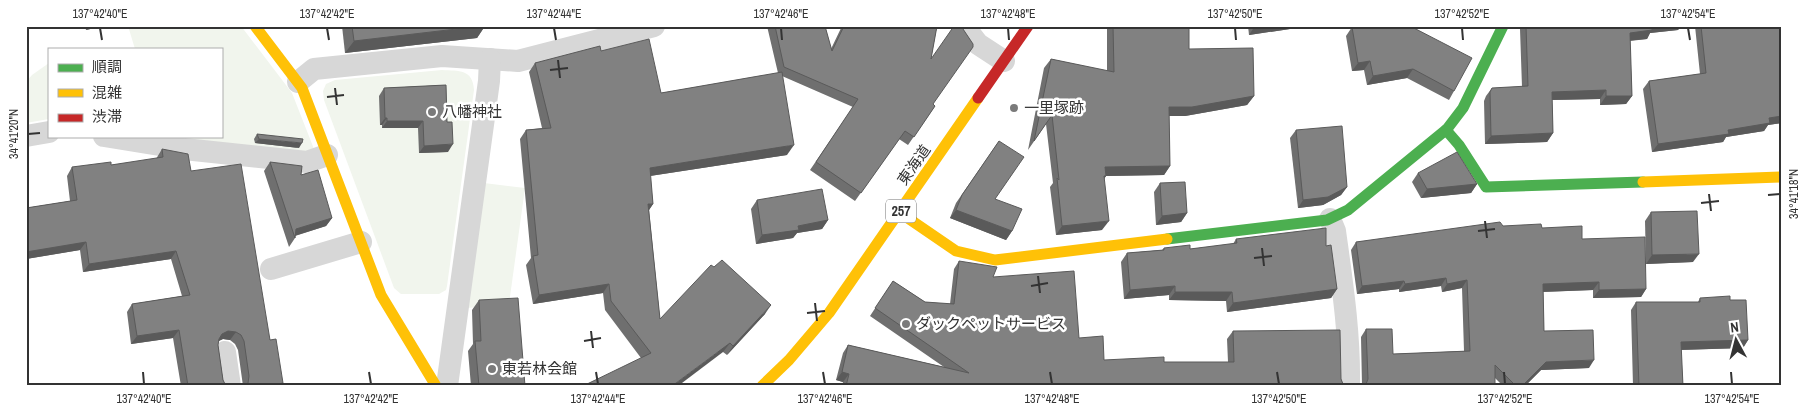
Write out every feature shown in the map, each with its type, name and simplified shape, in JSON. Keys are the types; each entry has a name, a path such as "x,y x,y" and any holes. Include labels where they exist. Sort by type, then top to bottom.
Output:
{"main road":[{"path":"255,26 302,88 381,295 436,386"},
{"name":"東海道","path":"762,386 799,349 829,313 1028,26"},
{"path":"899,212 956,251 995,260 1316,223 1330,219 1348,210 1446,130 1463,108 1503,26"},
{"path":"1446,130 1459,145 1486,187 1782,176"}],"street":[{"path":"298,82 314,69 442,56 518,60 654,26"},
{"path":"964,26 978,44 1004,61"},
{"path":"447,386 489,81 490,59"},
{"path":"26,136 48,132"},
{"path":"115,138 184,150 307,162 327,155"},
{"path":"1330,219 1335,231 1347,324 1349,386"},
{"path":"271,269 361,242"},
{"path":"226,352 230,386"}],"shaded area":[{"path":"128,26 241,26 292,93 314,149 309,156 175,138 222,138 222,48 135,48"},
{"path":"48,64 48,119 26,123 26,82 32,75"},
{"path":"442,70 464,72 471,78 474,90 447,286 446,290 439,294 401,294 394,288 324,100 323,91 326,84 335,80"},
{"path":"484,183 525,188 509,304 467,308"}],"building":[{"path":"352,26 482,26 354,41"},
{"path":"775,26 825,26 832,51 844,26 937,26 931,59 954,26 961,26 973,47 933,104 935,106 914,137 905,131 861,193 816,162 858,99 784,67"},
{"path":"1113,26 1189,26 1189,49 1253,48 1254,96 1192,107 1169,107 1170,166 1105,167 1106,176 1104,176 1109,221 1062,226 1052,115 1034,141 1051,59 1114,72"},
{"path":"1410,26 1472,58 1454,91 1413,69 1373,76 1370,61 1358,63 1352,27"},
{"path":"1526,26 1652,26 1652,30 1630,33 1632,96 1606,96 1606,90 1552,92 1553,133 1491,136 1490,92 1492,88 1528,86"},
{"path":"1701,26 1782,26 1782,116 1769,118 1770,123 1728,130 1729,134 1658,144 1649,81 1706,73"},
{"path":"649,39 661,93 782,72 794,145 650,168 653,204 648,204 660,319 711,265 714,267 722,260 771,305 733,346 730,343 672,386 583,386 651,353 611,301 609,284 539,295 533,256 538,255 526,130 551,128 535,63 600,46 601,51"},
{"path":"446,85 447,122 452,122 453,144 424,146 423,121 387,121 387,118 385,118 384,88"},
{"path":"1342,126 1347,187 1328,197 1303,200 1296,130"},
{"path":"257,134 303,139 302,143 259,139"},
{"path":"999,141 1024,157 995,199 1022,209 1012,231 956,210 962,195"},
{"path":"162,149 188,154 191,171 241,164 270,340 276,339 283,383 269,386 246,386 249,376 244,341 241,335 236,332 228,331 222,334 219,339 218,345 223,380 226,386 188,386 179,330 137,336 132,304 190,295 176,251 89,264 86,242 26,252 26,208 77,200 72,167 111,162 111,165 163,157"},
{"path":"1457,152 1477,184 1427,189 1418,173"},
{"path":"270,162 302,166 301,175 318,170 332,218 296,229 295,238"},
{"path":"1185,182 1187,213 1162,216 1160,183"},
{"path":"822,189 828,220 798,226 799,230 762,235 757,200"},
{"path":"1697,211 1699,254 1652,255 1651,212"},
{"path":"1500,222 1503,226 1541,224 1542,228 1582,226 1582,239 1645,237 1646,289 1599,290 1599,282 1543,284 1544,331 1593,330 1594,360 1546,362 1522,386 1516,386 1495,365 1495,386 1365,386 1368,379 1366,329 1392,329 1393,354 1470,351 1467,280 1447,284 1446,278 1405,284 1404,281 1362,286 1356,242"},
{"path":"1326,228 1326,246 1331,245 1337,289 1233,303 1232,292 1175,292 1175,286 1130,290 1127,253 1164,250 1164,248 1190,245 1190,249 1237,243 1236,239"},
{"path":"959,261 997,267 993,277 1074,271 1079,338 1103,336 1104,360 1164,357 1164,362 1234,362 1233,331 1340,330 1341,379 1344,386 846,386 849,374 842,372 848,345 969,373 875,308 893,281 925,302 954,304"},
{"path":"1730,296 1730,300 1746,300 1748,340 1681,342 1683,386 1639,386 1636,302 1700,302 1700,298"},
{"path":"518,298 525,386 479,386 475,341 481,341 479,300"}],"traffic: fast":[{"path":"1167,239 1327,220 1348,210 1447,129 1463,108 1503,26"},
{"path":"1446,130 1459,145 1486,187 1643,182"}],"traffic: slow":[{"path":"255,26 302,88 381,295 436,386"},
{"path":"762,386 789,360 829,313 978,98"},
{"path":"1643,182 1782,177"},
{"path":"899,212 956,251 995,260 1167,239"}],"traffic: jam":[{"path":"978,98 1028,26"}],"place":[{"name":"一里塚跡","path":"1014,108"},
{"name":"八幡神社","path":"432,112"},
{"name":"ダックペットサービス","path":"906,324"},
{"name":"東若林会館","path":"492,369"}]}
